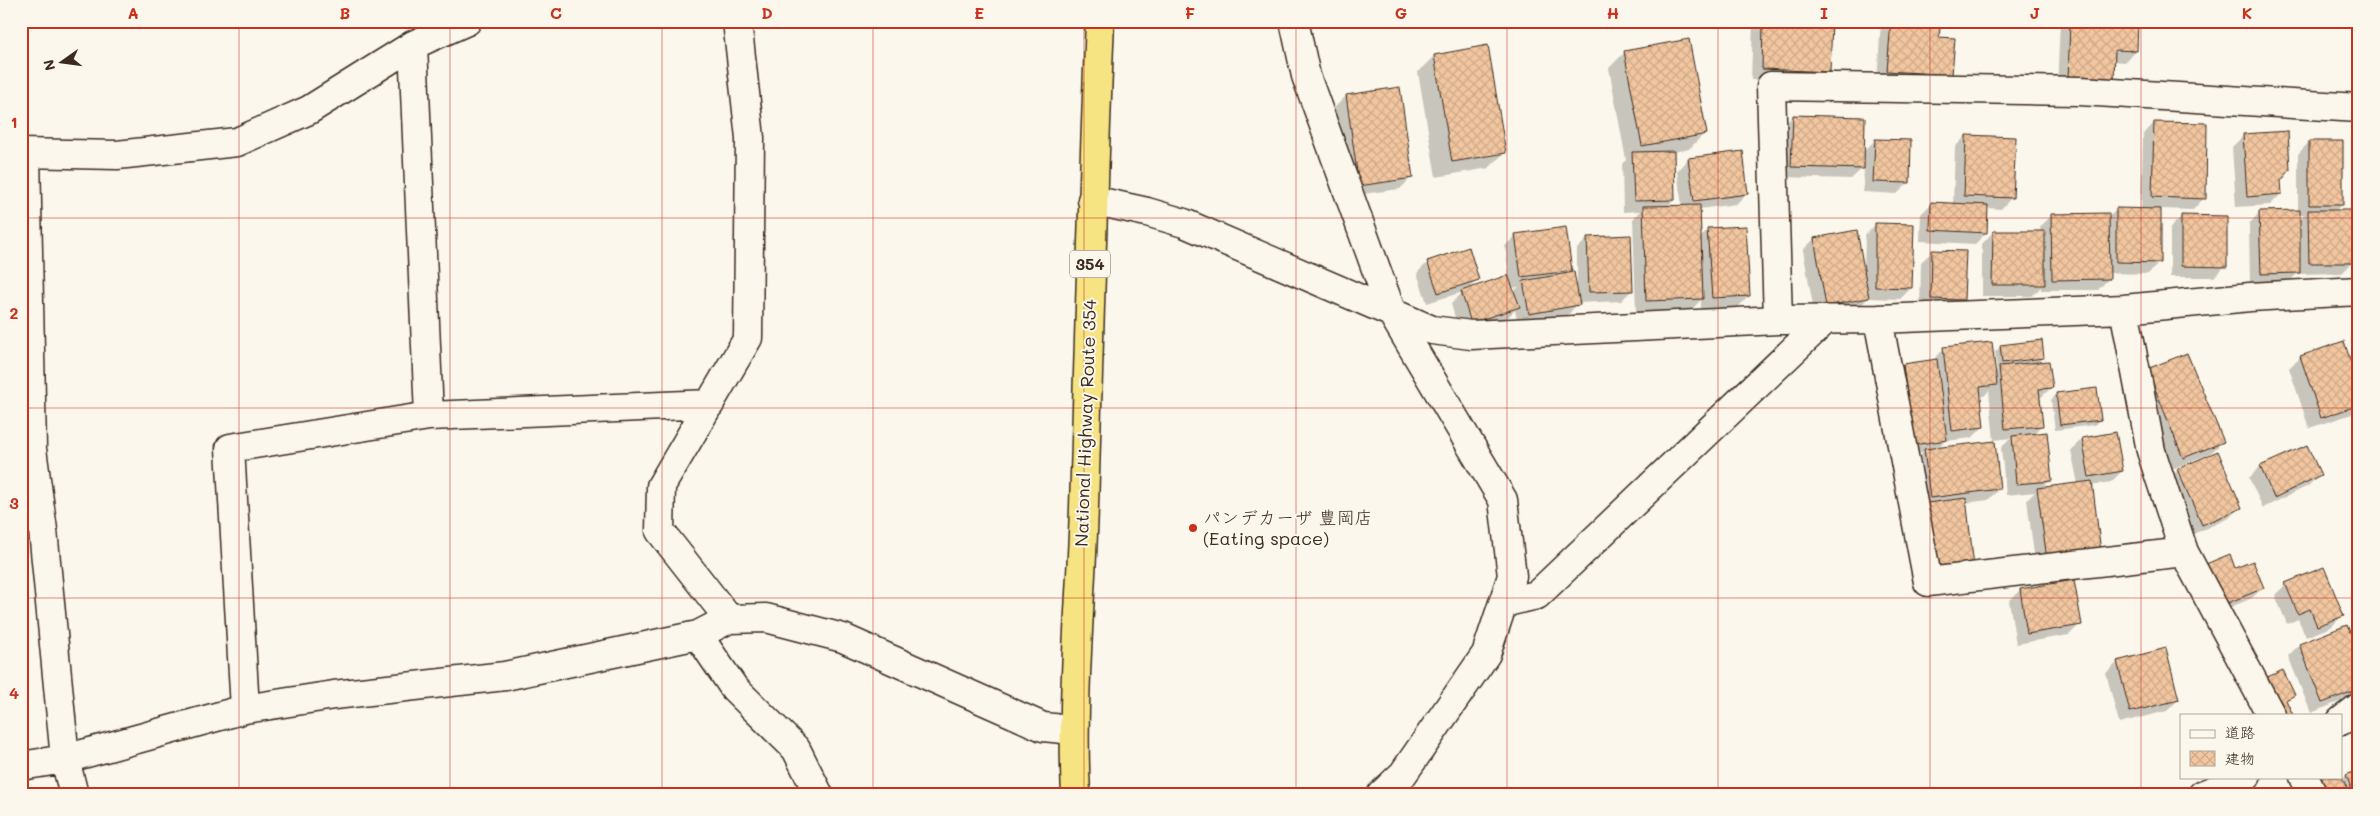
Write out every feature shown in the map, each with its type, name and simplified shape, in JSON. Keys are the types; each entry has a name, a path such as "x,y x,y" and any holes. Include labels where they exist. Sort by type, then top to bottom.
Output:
{"highway":[{"name":"National Highway Route 354","path":"1076,795 1074,730 1084,508 1092,200 1100,21"}],"street":[{"path":"74,795 65,759 32,531 32,449 23,154 117,155 237,142 309,110 413,45 467,21"},
{"path":"729,619 660,531 661,486 748,338 750,138 737,21"},
{"path":"1294,21 1306,76 1392,313 1503,500 1512,576 1486,654 1403,774 1381,795"},
{"path":"413,45 429,416"},
{"path":"1778,320 1771,86 2080,91 2359,108"},
{"path":"1092,200 1147,212 1184,223 1432,330 1472,335 1778,320 1824,321 2124,309 2250,297 2359,291"},
{"path":"2124,309 2151,451 2184,552 2269,714"},
{"path":"1878,319 1928,582 2184,552"},
{"path":"1503,603 1537,595 1824,321"},
{"path":"244,709 230,448 429,416 710,404"},
{"path":"21,766 65,759 244,709 334,695 505,676 698,634 729,619 766,618 843,638 1043,727 1074,730"},
{"path":"698,634 734,688 796,749 819,795"},
{"path":"2342,720 2359,707"},
{"path":"2202,795 2244,778"},
{"path":"2304,778 2313,795"}],"building":[{"path":"1763,21 1832,21 1830,72 1762,69"},
{"path":"1891,21 1941,21 1939,37 1955,38 1952,75 1887,71"},
{"path":"2070,21 2138,21 2137,51 2115,50 2114,82 2068,80"},
{"path":"1689,39 1707,134 1642,146 1624,51"},
{"path":"1488,45 1506,153 1452,162 1434,55"},
{"path":"1400,87 1413,178 1359,186 1346,95"},
{"path":"1793,115 1865,117 1864,169 1791,167"},
{"path":"2154,122 2207,123 2206,199 2152,197"},
{"path":"2357,126 2359,126 2359,160 2356,160"},
{"path":"2288,131 2290,170 2281,181 2282,194 2247,197 2243,134"},
{"path":"1966,135 2016,137 2013,198 1964,196"},
{"path":"1875,139 1911,140 1910,183 1873,182"},
{"path":"2309,141 2343,141 2343,205 2309,205"},
{"path":"1674,151 1675,200 1634,201 1632,152"},
{"path":"1743,151 1748,194 1694,201 1688,158"},
{"path":"1931,202 1988,205 1987,233 1930,230"},
{"path":"1700,205 1703,299 1646,301 1643,206"},
{"path":"2116,208 2161,209 2161,263 2116,262"},
{"path":"2300,210 2300,273 2261,274 2259,211"},
{"path":"2308,210 2353,210 2354,263 2309,263"},
{"path":"2109,213 2110,279 2052,280 2051,214"},
{"path":"2181,215 2227,216 2227,267 2181,266"},
{"path":"1875,223 1914,224 1912,288 1875,287"},
{"path":"1746,226 1750,296 1712,298 1707,228"},
{"path":"1566,227 1572,271 1521,277 1515,234"},
{"path":"1857,230 1869,298 1826,306 1814,238"},
{"path":"1993,231 2045,231 2045,285 1992,285"},
{"path":"1631,235 1633,291 1589,292 1587,237"},
{"path":"1469,247 1479,280 1438,293 1427,261"},
{"path":"1932,250 1966,251 1964,300 1931,299"},
{"path":"1574,272 1580,305 1529,314 1523,281"},
{"path":"1508,275 1520,307 1471,323 1461,291"},
{"path":"2042,340 2044,358 2002,363 2000,345"},
{"path":"2344,341 2359,387 2359,405 2321,418 2300,356"},
{"path":"1992,342 1997,385 1980,387 1984,427 1952,431 1943,347"},
{"path":"2187,353 2224,442 2183,458 2147,369"},
{"path":"1937,359 1947,440 1913,445 1903,364"},
{"path":"2049,361 2053,388 2039,389 2043,426 2005,429 1999,366"},
{"path":"2097,388 2101,420 2060,425 2056,393"},
{"path":"2047,432 2052,481 2016,484 2012,436"},
{"path":"2116,432 2123,471 2089,477 2082,438"},
{"path":"1995,441 2000,489 1930,498 1924,449"},
{"path":"2307,445 2321,475 2274,498 2260,466"},
{"path":"2218,451 2242,508 2202,525 2177,469"},
{"path":"2092,481 2101,552 2047,559 2037,488"},
{"path":"1966,498 1974,567 1935,572 1927,503"},
{"path":"2230,554 2235,568 2253,561 2264,588 2223,605 2206,564"},
{"path":"2324,567 2344,616 2317,626 2310,609 2298,614 2285,583"},
{"path":"2074,580 2082,625 2027,634 2020,589"},
{"path":"2347,625 2359,653 2359,689 2322,703 2299,644"},
{"path":"2166,648 2179,700 2130,712 2117,661"},
{"path":"2283,670 2295,695 2286,700 2293,714 2280,714 2263,679"},
{"path":"2359,770 2359,795 2354,795 2346,775"},
{"path":"2342,777 2350,795 2322,795 2319,778"}],"place":[{"name":"パンデカーザ 豊岡店 (Eating space)","path":"1193,528"}]}
